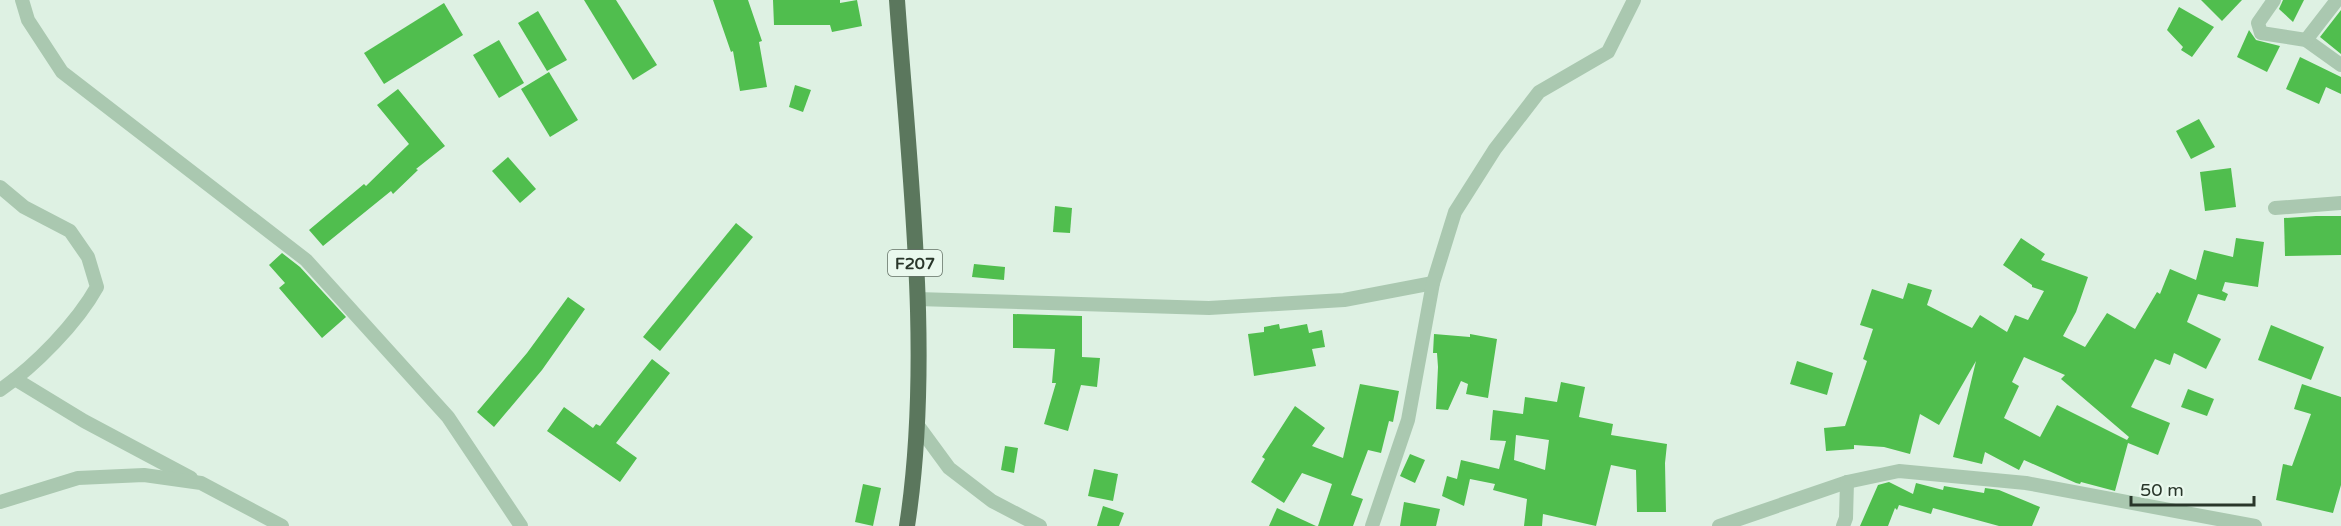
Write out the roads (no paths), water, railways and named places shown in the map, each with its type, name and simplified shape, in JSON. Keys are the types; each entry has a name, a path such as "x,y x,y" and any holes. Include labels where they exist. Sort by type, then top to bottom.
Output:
{"main road":[{"name":"F207","path":"897,0 917,299 916,423 907,526"}],"street":[{"path":"22,0 28,20 62,72 306,260 448,417 517,524"},
{"path":"1372,526 1408,420 1432,283 1455,212 1495,149 1539,92 1608,52 1634,0"},
{"path":"2274,0 2258,23 2261,33 2306,40 2341,65"},
{"path":"2306,40 2337,0"},
{"path":"0,188 24,207 70,231 88,256 97,286 85,309 15,379 0,390"},
{"path":"2275,208 2341,203"},
{"path":"917,299 1209,308 1344,300 1432,283"},
{"path":"15,379 84,421 282,526"},
{"path":"916,423 949,468 992,501 1040,526"},
{"path":"1719,526 1847,482 1899,471 2026,483 2255,526"},
{"path":"0,502 78,478 144,475 201,483"},
{"path":"1843,526 1846,518 1847,482"}]}
